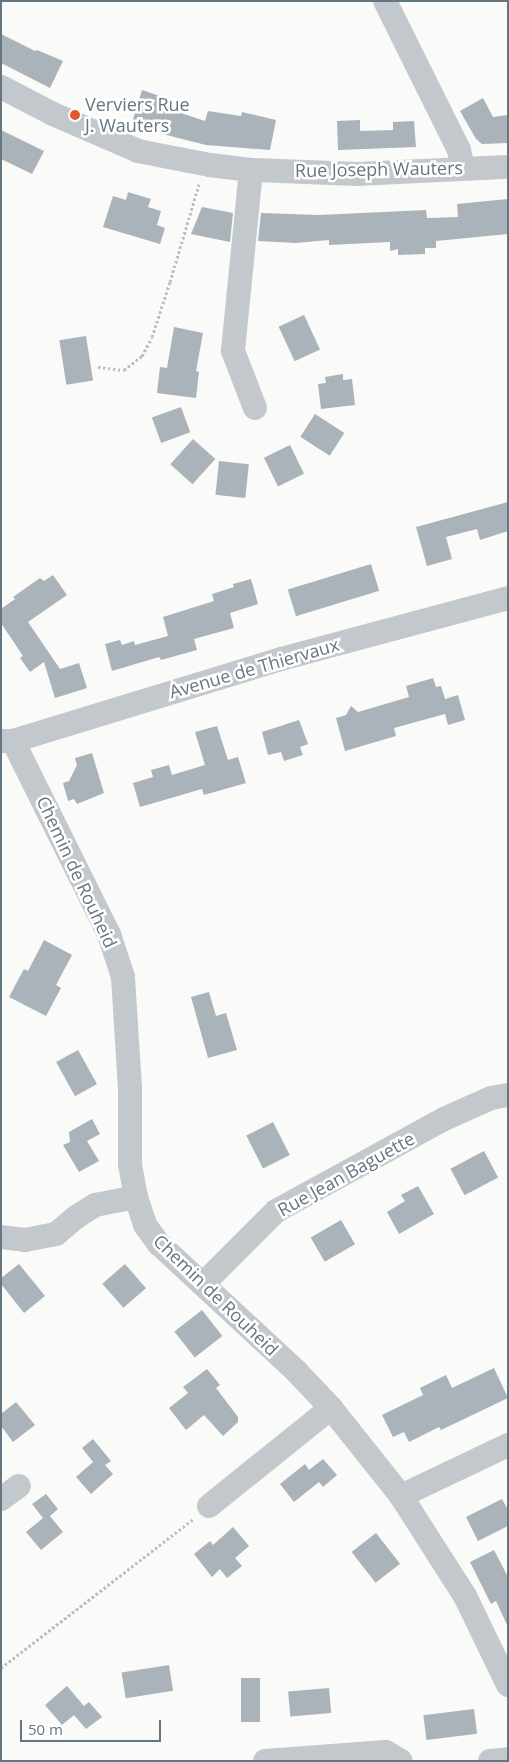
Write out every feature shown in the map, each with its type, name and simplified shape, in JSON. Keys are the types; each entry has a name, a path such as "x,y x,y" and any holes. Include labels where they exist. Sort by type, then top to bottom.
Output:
{"street":[{"path":"385,1 459,150 463,168"},
{"name":"Rue Joseph Wauters","path":"1,87 53,114 138,151 203,164 251,170 357,174 508,166"},
{"path":"251,170 233,351 255,408"},
{"name":"Avenue de Thiervaux","path":"5,741 280,659 508,598"},
{"name":"Chemin de Rouheid","path":"5,741 109,934 123,977 130,1087 130,1164 136,1197 145,1225 159,1244 297,1372 331,1408 401,1496 465,1596 508,1685"},
{"name":"Rue Jean Baguette","path":"203,1284 276,1211 444,1119 491,1098 508,1095"},
{"path":"1,1237 25,1240 56,1234 76,1217 95,1205 136,1197"},
{"path":"209,1506 331,1408"},
{"path":"401,1496 508,1445"},
{"path":"265,1761 386,1752 401,1761"},
{"path":"490,1761 508,1759"}],"path":[{"path":"98,367 124,370 142,356 152,337 186,235 197,196 203,164"},
{"path":"1,1668 209,1506"}],"building":[{"path":"1,34 35,51 37,50 63,61 50,88 1,63"},
{"path":"142,90 175,101 172,110 205,121 208,111 241,116 242,112 276,120 270,150 206,145 131,126"},
{"path":"483,98 493,117 508,115 508,143 482,144 476,139 460,111"},
{"path":"360,120 360,131 393,130 393,122 414,121 416,147 338,150 337,121"},
{"path":"1,130 44,151 32,174 1,159"},
{"path":"128,192 151,199 148,207 161,211 157,225 165,228 160,244 103,227 113,196 126,200"},
{"path":"508,199 508,234 436,241 436,248 425,248 425,254 398,255 398,249 390,251 390,242 329,245 329,240 296,243 258,241 261,213 319,215 426,210 427,218 458,217 457,204"},
{"path":"202,207 233,213 230,242 191,234"},
{"path":"304,315 320,349 295,361 279,327"},
{"path":"174,327 203,333 196,371 199,372 196,398 157,393 160,367 167,368"},
{"path":"86,336 93,380 66,385 59,340"},
{"path":"343,374 343,380 352,379 355,405 321,409 318,384 326,383 325,377"},
{"path":"181,407 190,432 161,443 152,418"},
{"path":"315,414 344,433 330,456 300,437"},
{"path":"193,439 215,459 193,484 170,464"},
{"path":"290,445 304,474 278,486 264,458"},
{"path":"219,461 249,464 245,498 215,495"},
{"path":"508,502 508,531 480,540 477,529 446,537 452,559 427,566 416,527"},
{"path":"371,564 379,591 296,616 288,589"},
{"path":"53,575 67,595 28,622 60,669 79,663 87,688 55,698 44,662 30,672 20,658 23,656 1,623 1,609 15,599 13,597 40,578 44,581"},
{"path":"251,579 258,604 230,613 234,628 194,639 197,650 161,660 159,657 112,671 105,644 120,640 122,645 134,641 135,645 168,636 163,617 214,601 212,594 234,587 233,584"},
{"path":"433,678 436,687 441,686 445,699 458,695 465,720 448,725 445,714 394,728 396,736 345,751 336,718 346,715 351,706 358,712 409,697 406,686"},
{"path":"299,720 308,744 300,747 303,755 284,761 281,752 268,755 262,732"},
{"path":"217,726 228,760 238,757 246,783 204,795 202,789 140,807 133,783 153,777 151,770 169,765 172,775 205,765 195,732"},
{"path":"92,753 104,793 77,804 74,799 68,801 63,783 69,781 77,765 75,758"},
{"path":"44,940 72,955 56,985 61,988 46,1016 9,997 24,969 28,971"},
{"path":"209,992 216,1016 226,1013 237,1050 208,1058 191,997"},
{"path":"78,1050 97,1084 75,1096 56,1062"},
{"path":"92,1119 100,1134 87,1141 99,1161 79,1172 63,1145 70,1142 69,1132"},
{"path":"273,1122 290,1155 263,1169 246,1136"},
{"path":"484,1151 498,1177 465,1195 450,1169"},
{"path":"418,1186 434,1214 399,1234 387,1212 405,1201 401,1195"},
{"path":"341,1220 355,1244 325,1262 311,1238"},
{"path":"19,1264 45,1296 24,1313 1,1284 1,1278"},
{"path":"125,1264 146,1288 123,1308 102,1284"},
{"path":"202,1310 222,1336 195,1358 174,1332"},
{"path":"494,1368 508,1398 441,1430 439,1427 409,1442 404,1432 393,1437 382,1415 423,1395 420,1388 446,1375 452,1388"},
{"path":"207,1369 220,1385 216,1388 238,1417 238,1422 223,1436 204,1415 186,1430 169,1408 188,1393 183,1387"},
{"path":"16,1402 35,1425 13,1442 1,1426 1,1414"},
{"path":"93,1439 111,1461 105,1465 113,1474 91,1494 76,1477 93,1462 82,1448"},
{"path":"323,1459 337,1475 323,1487 319,1482 294,1502 280,1484 305,1464 309,1470"},
{"path":"46,1494 58,1509 50,1516 63,1532 41,1550 26,1532 43,1518 32,1504"},
{"path":"502,1499 508,1510 508,1526 478,1541 466,1517"},
{"path":"233,1527 249,1546 235,1558 242,1566 227,1578 220,1569 212,1577 194,1554 210,1541 213,1545"},
{"path":"376,1533 400,1564 376,1583 352,1552"},
{"path":"494,1550 508,1577 508,1627 496,1601 491,1604 470,1562"},
{"path":"169,1665 173,1691 126,1698 122,1673"},
{"path":"241,1678 260,1678 260,1722 241,1722"},
{"path":"67,1686 84,1706 89,1702 102,1717 86,1729 74,1715 62,1725 45,1705"},
{"path":"329,1688 331,1713 290,1716 288,1692"},
{"path":"474,1709 477,1734 426,1740 423,1715"}],"place":[{"name":"Verviers Rue J. Wauters","path":"75,115"}]}
